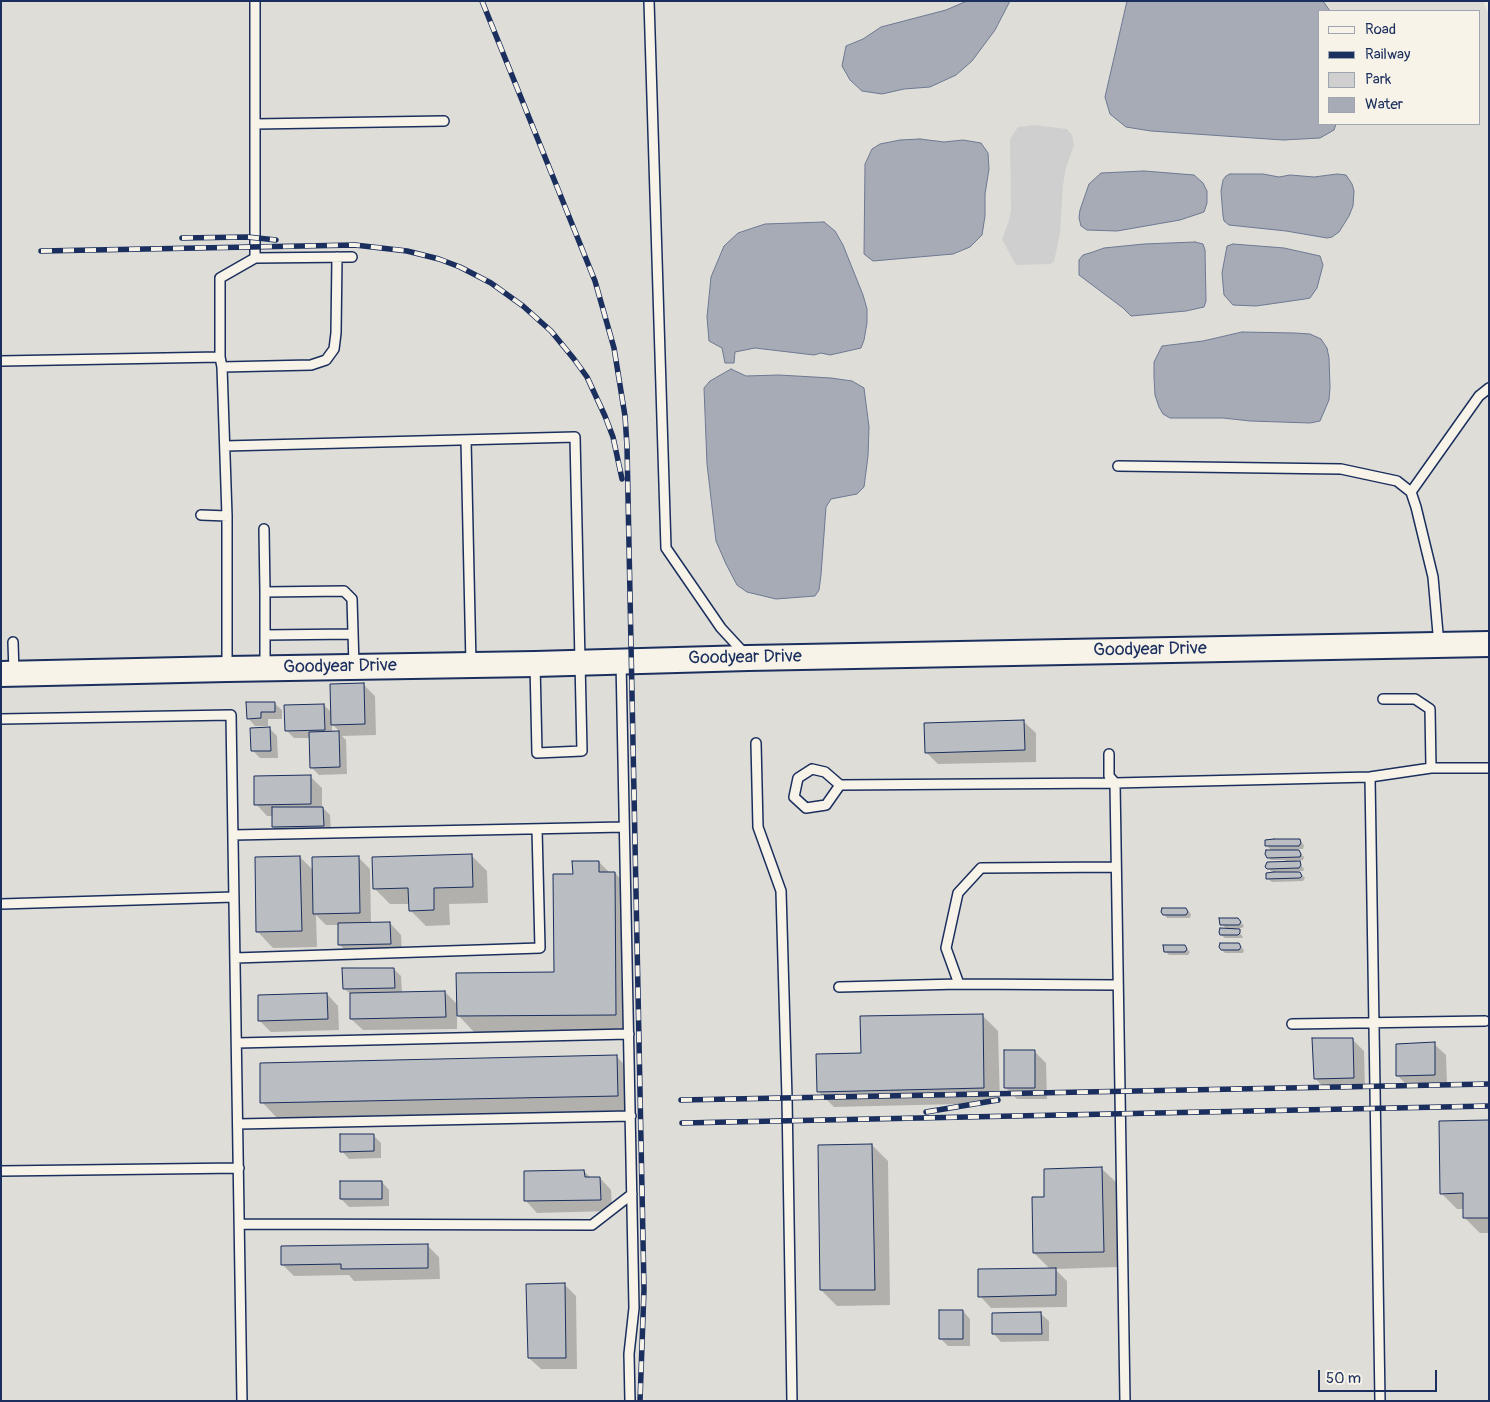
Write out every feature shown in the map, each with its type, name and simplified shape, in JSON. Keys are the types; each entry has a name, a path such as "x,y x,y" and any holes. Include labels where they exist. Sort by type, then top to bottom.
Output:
{"street":[{"name":"Goodyear Drive","path":"8,674 227,668 535,664 748,658 1489,644"}],"lane":[{"path":"255,1 255,258"},
{"path":"649,1 666,548 721,628 748,658"},
{"path":"255,124 444,120"},
{"path":"222,367 311,365 326,360 334,349 336,333 337,257"},
{"path":"227,668 227,516 222,367 220,357 220,278 255,258 352,257"},
{"path":"1,361 220,357"},
{"path":"1411,492 1479,396 1489,388"},
{"path":"225,446 576,437 582,751 538,753 535,664"},
{"path":"466,440 471,664"},
{"path":"1118,466 1341,469 1397,481 1411,492 1416,508 1433,578 1439,645"},
{"path":"201,515 227,516"},
{"path":"264,528 265,668"},
{"path":"265,592 344,591 352,598 354,666"},
{"path":"265,635 353,634"},
{"path":"8,674 13,642"},
{"path":"621,661 634,1308 630,1354 630,1401"},
{"path":"1383,699 1416,698 1430,709 1432,768"},
{"path":"1,719 231,715 242,1401"},
{"path":"756,743 758,827 782,891 788,1098 792,1401"},
{"path":"1109,754 1109,776 1115,783 1125,1401"},
{"path":"840,785 826,805 806,808 794,797 798,778 812,769 825,772 840,785 1115,783 1370,776 1432,768 1489,768"},
{"path":"1370,776 1380,1401"},
{"path":"233,835 624,827"},
{"path":"235,958 540,948 537,828"},
{"path":"959,984 946,948 958,893 981,868 1116,867"},
{"path":"1,904 234,897"},
{"path":"839,987 959,984 1118,985"},
{"path":"1292,1024 1486,1021"},
{"path":"237,1043 629,1034"},
{"path":"238,1124 631,1116"},
{"path":"1,1172 239,1168"},
{"path":"240,1224 592,1225 632,1194"}],"shaded area":[{"path":"1,1 1483,1 1489,15 1489,1401 1,1401"}],"green space":[{"path":"1034,125 1067,129 1072,135 1074,145 1066,168 1063,185 1060,233 1054,262 1050,264 1016,265 1002,239 1009,221 1011,209 1010,139 1018,127"}],"water":[{"path":"967,1 1010,1 995,30 972,61 956,75 930,87 904,89 882,94 862,91 850,80 842,66 846,46 863,39 881,27 946,10"},
{"path":"1127,1 1323,1 1329,10 1318,10 1318,125 1336,125 1334,130 1320,138 1283,140 1151,131 1126,127 1110,114 1105,97"},
{"path":"920,139 944,142 963,140 981,143 988,153 989,169 982,235 970,247 953,254 873,261 864,254 865,164 872,149 880,144"},
{"path":"1144,171 1194,175 1203,183 1207,191 1207,203 1204,212 1180,220 1117,231 1087,230 1081,226 1080,210 1089,184 1101,173"},
{"path":"1230,174 1263,174 1279,177 1290,175 1314,177 1337,174 1346,175 1354,191 1353,206 1339,232 1327,238 1286,231 1229,225 1224,221 1221,191 1223,180"},
{"path":"824,222 835,231 843,245 863,295 867,309 867,323 861,348 830,355 821,353 814,355 755,348 735,352 734,363 725,363 722,348 709,341 707,317 711,277 724,246 738,233 765,224"},
{"path":"1195,242 1203,244 1205,250 1206,301 1204,307 1186,311 1131,316 1079,275 1079,260 1083,255 1104,248"},
{"path":"1233,244 1284,248 1320,256 1323,265 1317,288 1310,298 1256,306 1233,305 1224,295 1222,273 1227,246"},
{"path":"1242,332 1310,334 1321,339 1327,348 1329,358 1330,387 1329,400 1320,421 1310,423 1223,418 1170,418 1163,414 1155,395 1154,377 1154,362 1162,346 1203,341"},
{"path":"731,369 746,376 779,375 852,381 864,388 869,427 864,487 857,494 831,499 826,507 821,575 819,590 815,596 776,599 747,592 737,585 716,541 707,464 704,388 710,381"}],"building":[{"path":"364,683 365,724 331,725 330,684"},
{"path":"246,702 275,702 275,712 261,712 261,718 247,719"},
{"path":"324,704 325,730 285,731 284,705"},
{"path":"1024,720 1025,750 925,753 924,723"},
{"path":"270,727 271,751 251,751 250,728"},
{"path":"339,731 340,767 310,768 309,732"},
{"path":"311,775 311,804 254,805 254,776"},
{"path":"272,807 323,807 324,826 272,827"},
{"path":"1300,839 1301,843 1299,846 1265,846 1265,840"},
{"path":"1266,850 1299,850 1301,854 1300,857 1267,858"},
{"path":"472,854 473,887 434,888 434,910 409,911 408,888 373,889 372,857"},
{"path":"300,856 302,931 256,932 255,857"},
{"path":"359,856 360,913 313,914 312,857"},
{"path":"572,861 599,861 599,872 615,872 616,1015 457,1016 456,973 554,972 553,874 573,874"},
{"path":"1300,861 1301,865 1299,868 1267,869 1265,867 1267,862"},
{"path":"1300,872 1302,876 1300,878 1266,879 1266,873"},
{"path":"1162,908 1186,908 1188,912 1186,915 1163,915 1161,912"},
{"path":"1219,918 1238,918 1241,922 1239,925 1220,925"},
{"path":"390,922 391,944 338,945 338,923"},
{"path":"1220,928 1240,929 1240,933 1238,935 1220,935"},
{"path":"1220,943 1239,943 1241,947 1239,950 1221,950 1219,947"},
{"path":"1163,945 1185,945 1187,949 1185,952 1164,952"},
{"path":"342,968 394,968 395,988 343,989"},
{"path":"445,991 446,1017 350,1019 350,993"},
{"path":"327,993 328,1019 258,1021 258,995"},
{"path":"983,1014 984,1088 817,1092 816,1054 861,1053 860,1016"},
{"path":"1312,1038 1353,1038 1354,1078 1314,1079"},
{"path":"1435,1042 1435,1075 1396,1076 1396,1044"},
{"path":"1004,1050 1035,1050 1035,1088 1004,1088"},
{"path":"617,1055 618,1096 260,1103 260,1063"},
{"path":"1489,1120 1489,1218 1463,1218 1463,1193 1440,1194 1439,1121"},
{"path":"340,1134 374,1134 374,1151 340,1152"},
{"path":"872,1144 875,1290 820,1290 818,1145"},
{"path":"1102,1167 1104,1252 1033,1253 1032,1197 1044,1197 1044,1169"},
{"path":"584,1170 585,1177 600,1177 601,1200 524,1201 524,1171"},
{"path":"340,1181 382,1181 382,1199 340,1199"},
{"path":"428,1244 428,1268 341,1269 341,1264 281,1265 281,1246"},
{"path":"1056,1268 1056,1295 978,1297 978,1269"},
{"path":"565,1283 566,1358 528,1358 526,1284"},
{"path":"939,1310 963,1310 963,1339 939,1339"},
{"path":"1041,1312 1042,1334 992,1334 992,1313"}],"railway":[{"path":"482,1 595,281 614,348 625,416 644,1289 640,1401"},
{"path":"182,238 248,237 276,240"},
{"path":"41,251 355,245 407,251 439,259 460,267 491,283 523,306 551,331 574,359 587,377 605,416 613,437 622,479"},
{"path":"681,1100 1489,1084"},
{"path":"926,1112 998,1100"},
{"path":"682,1123 1489,1106"}]}
